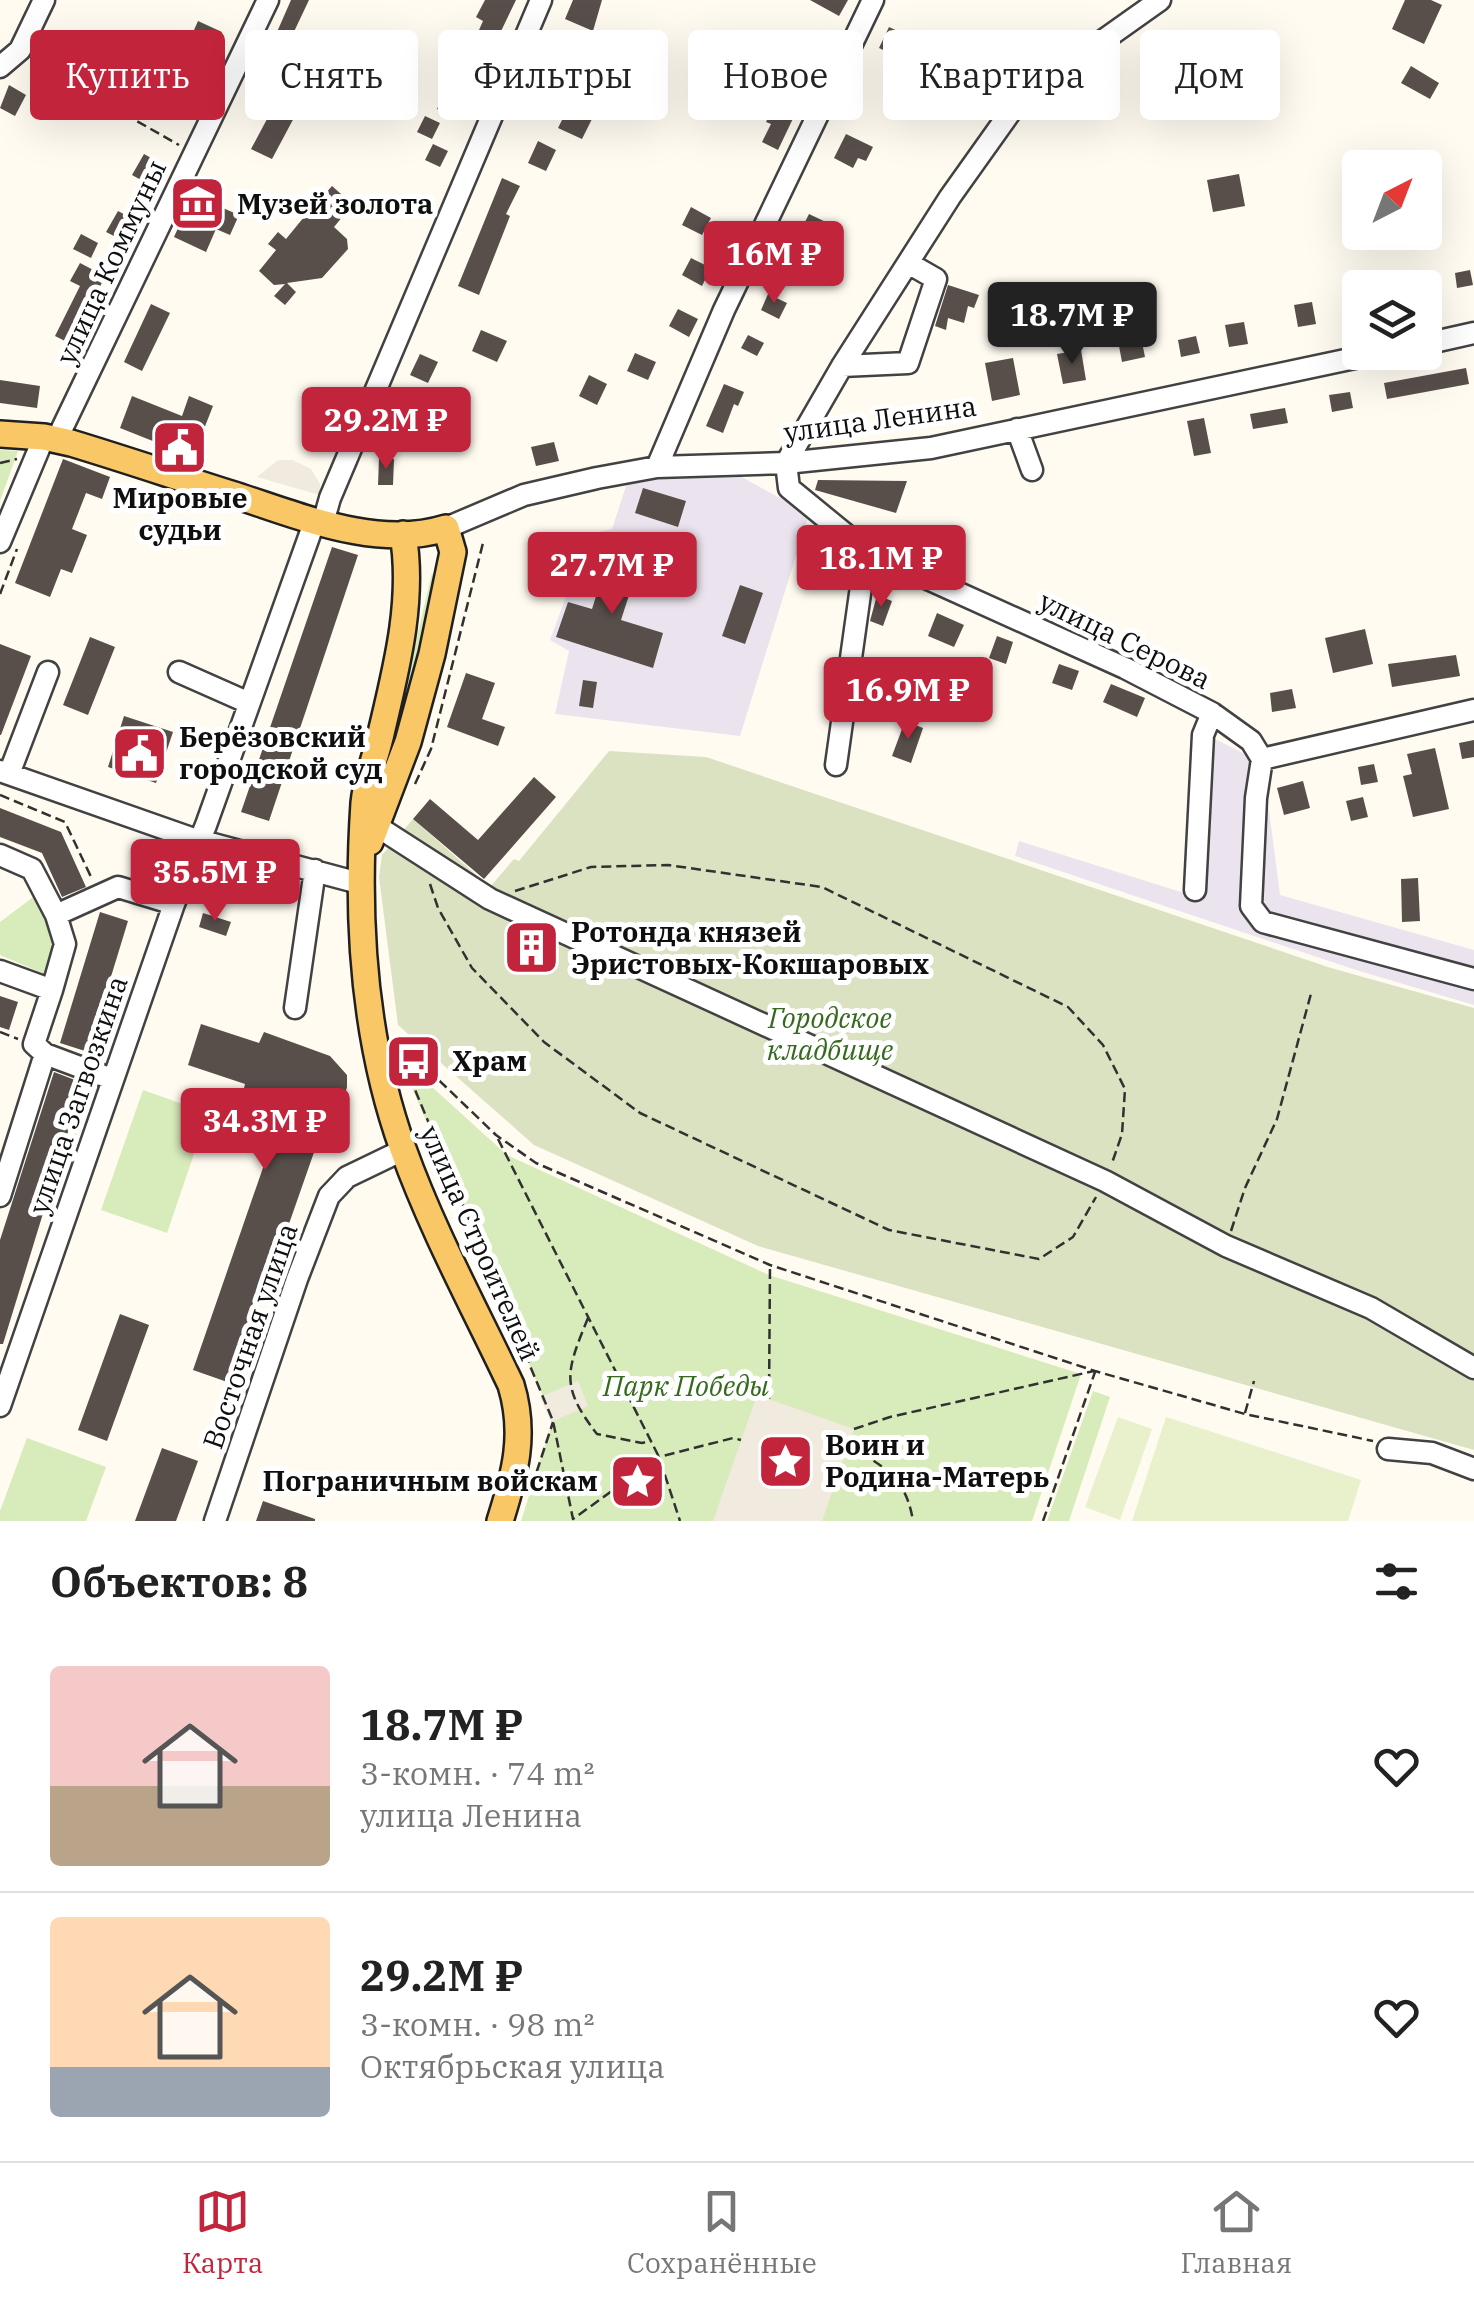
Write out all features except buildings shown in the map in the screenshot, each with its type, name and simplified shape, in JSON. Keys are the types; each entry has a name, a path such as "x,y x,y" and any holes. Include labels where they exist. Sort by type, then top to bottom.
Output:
{"main road":[{"path":"0,434 51,438 318,522 371,533 404,534 446,528 453,552 432,654 408,742 375,825 360,877"},
{"path":"360,877 364,798 408,600 404,534"},
{"path":"382,729 388,744 396,748 408,742"},
{"name":"улица Строителей","path":"360,877 360,930 374,1038 403,1150 517,1405 519,1450 500,1521"}],"street":[{"path":"0,67 17,53 44,0"},
{"name":"улица Коммуны","path":"0,542 268,0"},
{"name":"улица Загвозкина","path":"0,1406 4,1380 174,904 318,522 541,0"},
{"path":"656,468 724,310 873,0"},
{"path":"786,463 908,262 1019,100 1160,0"},
{"path":"842,366 908,364 936,279 908,262"},
{"path":"1442,341 1474,334"},
{"name":"улица Ленина","path":"446,528 524,495 656,468 786,463 931,448 1342,361"},
{"path":"1018,429 1032,470"},
{"name":"улица Серова","path":"786,463 789,488 866,552 1126,668 1212,712 1251,740 1262,759"},
{"path":"836,765 866,552"},
{"path":"48,672 4,773 200,840 315,870 360,877"},
{"path":"179,672 249,703"},
{"path":"1474,710 1262,759 1256,798 1251,906 1263,922 1474,980"},
{"path":"1195,890 1203,735 1212,712"},
{"path":"375,825 490,899 1105,1180 1226,1246 1371,1308 1474,1368"},
{"path":"0,855 32,869 66,944 34,1044 45,1054 112,1079"},
{"path":"295,1008 315,870"},
{"path":"56,916 118,887 174,904"},
{"path":"0,971 52,990"},
{"path":"0,1196 45,1054"},
{"name":"Восточная улица","path":"215,1521 329,1196 346,1177 403,1150"},
{"path":"1381,1445 1432,1453 1474,1469"}],"path":[{"path":"17,53 193,153"},
{"path":"415,783 432,749 484,539"},
{"path":"0,795 65,822 100,896"},
{"path":"420,853 438,908 472,968 544,1042 640,1113 889,1230 1039,1260 1073,1237 1105,1180 1122,1134 1125,1089 1103,1045 1068,1007 822,887 668,865 591,867 490,899"},
{"path":"1226,1246 1245,1188 1278,1120 1312,990"},
{"path":"741,1440 733,1438 660,1457 573,1519 554,1420 395,1038 496,1136 536,1162 770,1265 1095,1370 1245,1414 1381,1445"},
{"path":"496,1136 660,1457 680,1521"},
{"path":"768,1400 770,1265"},
{"path":"588,1317 569,1379 579,1410 597,1434 642,1443 652,1441"},
{"path":"854,1430 890,1417 1095,1370"},
{"path":"1043,1521 1095,1370"},
{"path":"1245,1414 1254,1381"},
{"path":"532,1488 554,1420"},
{"path":"848,1445 888,1469 904,1488 914,1521"}],"shaded area":[{"path":"278,460 293,460 311,469 320,484 320,495 257,477"},
{"path":"738,475 809,514 740,736 555,714 569,651 550,640 589,534 612,529 628,480"},
{"path":"1213,738 1251,757 1269,810 1280,895 1474,950 1474,1005 1356,970 1015,856 1019,841 1203,899"},
{"path":"578,1381 588,1406 551,1422 540,1397"},
{"path":"757,1395 854,1429 822,1521 713,1521"}],"green space":[{"path":"0,450 18,451 0,501"},
{"path":"432,573 435,578 400,735 396,738 394,734"},
{"name":"Городское кладбище","path":"609,751 706,757 1331,968 1474,1008 1474,1450 758,1246 534,1145 398,1025 379,877 382,855 413,819 490,887 514,859 519,861"},
{"path":"36,895 57,942 47,975 0,955 0,922"},
{"name":"Парк Победы","path":"399,1057 507,1155 769,1275 1081,1374 1032,1521 521,1521 553,1420"},
{"path":"143,1090 208,1113 167,1233 101,1210"},
{"path":"1093,1391 1110,1397 1069,1521 1047,1521"},
{"path":"1118,1417 1152,1429 1120,1520 1085,1507"},
{"path":"1166,1417 1361,1480 1348,1521 1132,1521"},
{"path":"27,1438 106,1467 86,1521 0,1521 0,1511"}],"place":[{"name":"Музей золота","path":"198,204"},
{"name":"Мировые судьи","path":"180,447"},
{"name":"Берёзовский городской суд","path":"140,753"},
{"name":"Ротонда князей Эристовых-Кокшаровых","path":"532,948"},
{"name":"Храм","path":"413,1061"},
{"name":"Воин и Родина-Матерь","path":"786,1461"},
{"name":"Пограничным войскам","path":"637,1481"}]}
